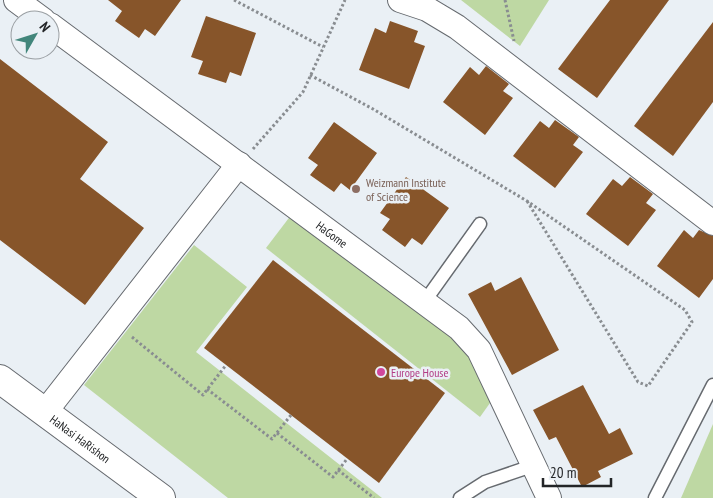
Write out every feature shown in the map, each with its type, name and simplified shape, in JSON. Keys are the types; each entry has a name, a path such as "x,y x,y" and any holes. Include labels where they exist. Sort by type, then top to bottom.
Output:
{"street":[{"path":"16,0 30,10"},
{"path":"400,0 427,9 457,27 713,223"},
{"name":"HaGome","path":"60,32 459,328 479,350 532,466 549,498"},
{"path":"45,412 116,324 239,164"},
{"name":"HaNasi HaRishon","path":"0,379 161,498"}],"lane":[{"path":"425,301 480,224"},
{"path":"656,498 713,385"},
{"path":"460,498 485,482 532,466"}],"path":[{"path":"234,0 323,47"},
{"path":"239,164 303,92 345,0"},
{"path":"310,75 373,109 527,201 685,310 692,322 648,386 638,382 527,201"},
{"path":"116,324 203,395 226,365"},
{"path":"207,389 272,439 291,415"},
{"path":"277,433 333,477 346,458"},
{"path":"338,470 374,498"}],"green space":[{"path":"461,0 549,0 520,46"},
{"path":"298,206 468,342 495,396 480,417 266,248"},
{"path":"194,245 247,287 196,352 382,498 228,498 84,385"},
{"path":"713,424 713,498 681,498"}],"building":[{"path":"108,0 181,0 155,36 145,29 139,38 115,21 122,11"},
{"path":"610,0 669,0 597,98 558,69"},
{"path":"206,16 256,33 241,76 230,72 226,83 198,74 203,61 191,57"},
{"path":"390,21 418,31 414,42 425,46 409,89 359,70 375,28 386,33"},
{"path":"713,22 713,102 673,156 634,126"},
{"path":"0,59 108,142 80,179 144,228 85,305 0,240"},
{"path":"486,66 509,84 503,91 513,98 485,135 443,102 470,67 479,75"},
{"path":"555,120 579,137 573,145 583,152 555,188 513,156 540,121 549,128"},
{"path":"334,122 377,153 350,190 341,183 334,192 310,175 318,165 308,158"},
{"path":"406,177 449,208 422,245 412,238 405,247 382,230 390,219 380,213"},
{"path":"630,177 653,194 646,203 656,210 628,246 586,214 613,179 622,186"},
{"path":"684,230 693,238 699,230 713,236 713,279 699,298 657,266"},
{"name":"Europe House","path":"273,260 445,393 379,483 204,348"},
{"path":"521,277 559,350 512,375 468,294 491,282 495,291"},
{"path":"583,385 609,434 620,428 633,454 598,471 601,477 582,487 556,437 549,440 533,410"}],"place":[{"name":"Weizmann Institute of Science","path":"356,189"},
{"name":"Europe House","path":"381,372"}]}
